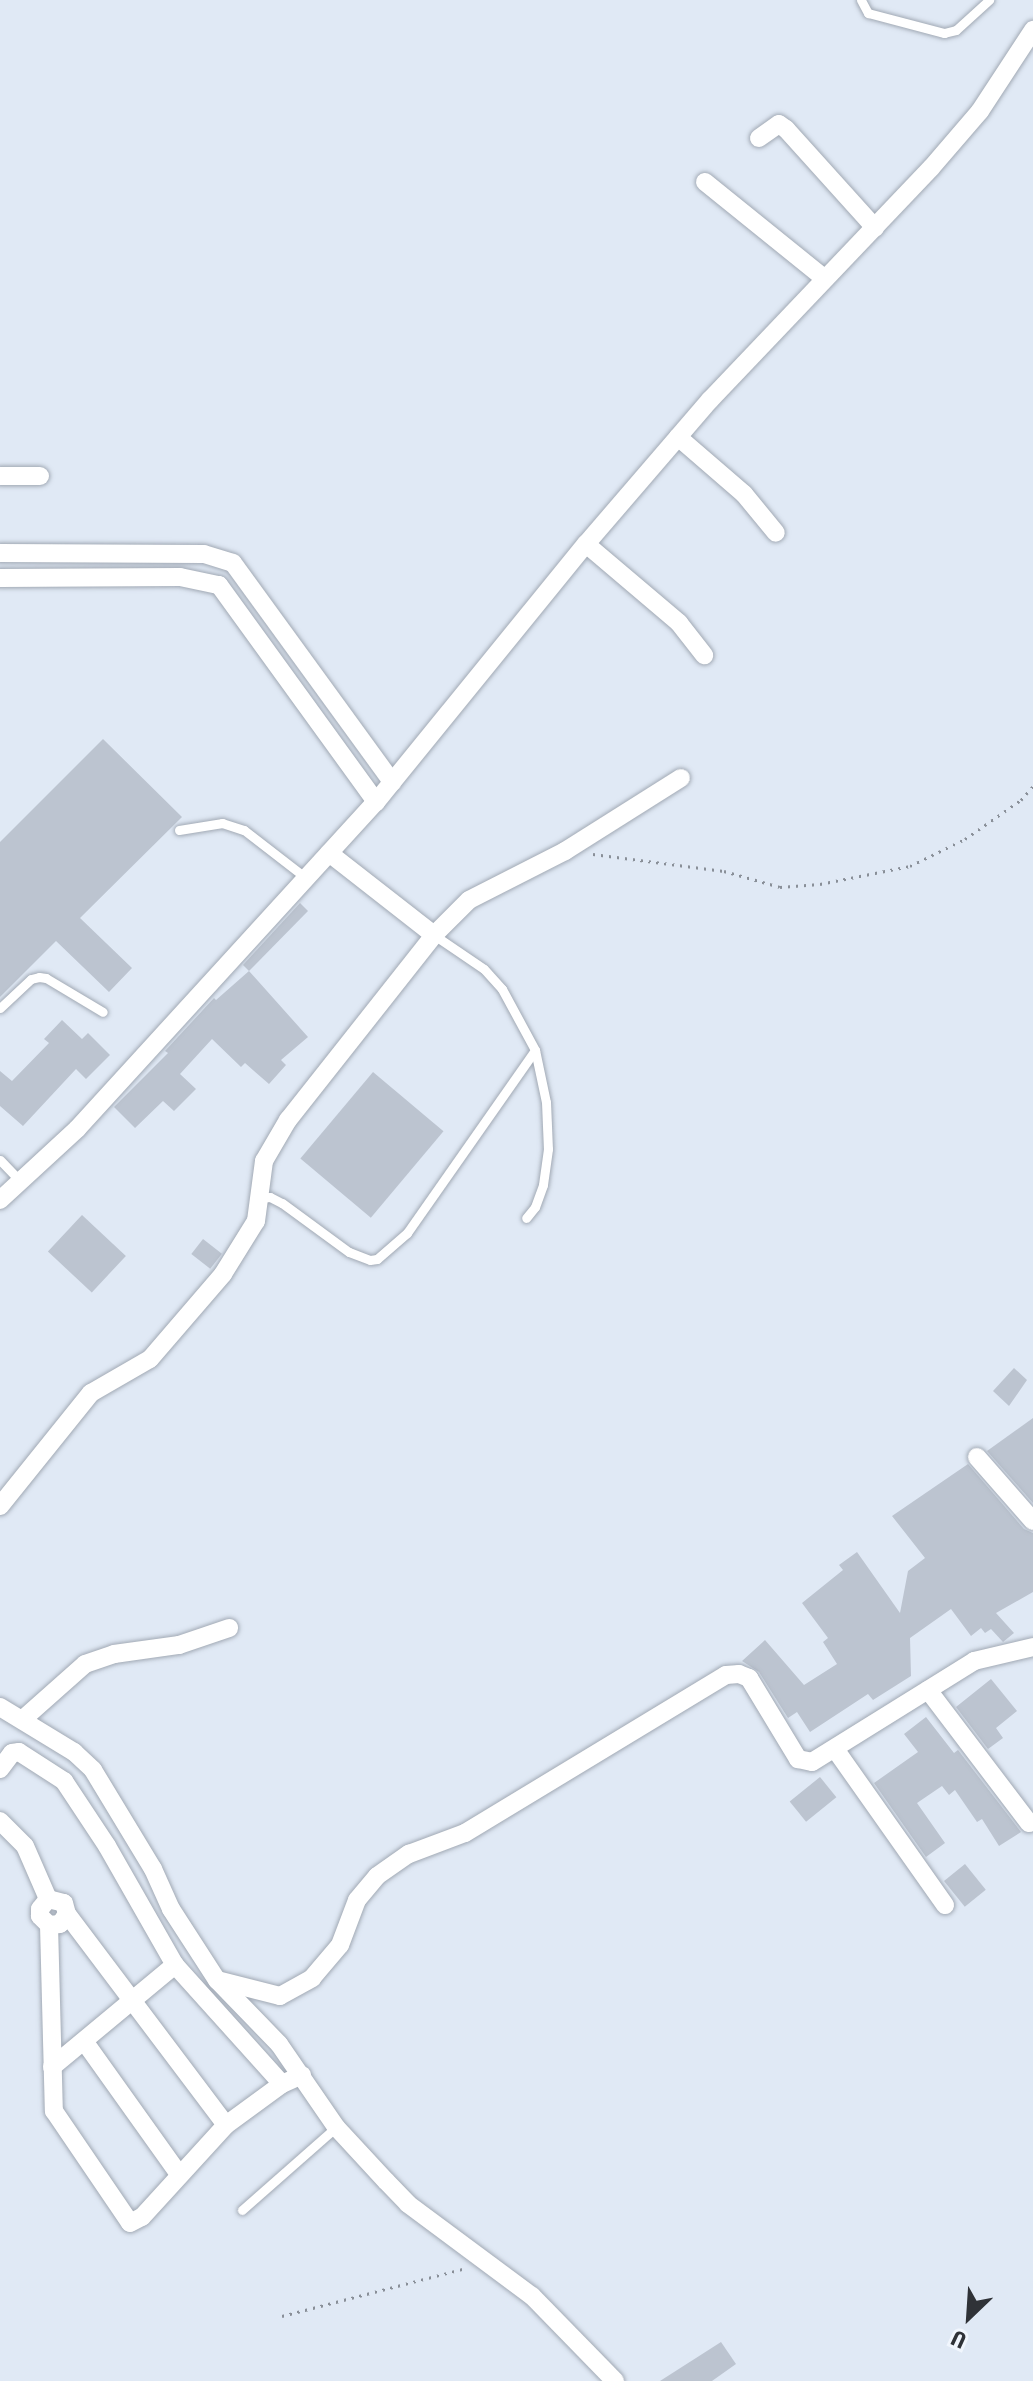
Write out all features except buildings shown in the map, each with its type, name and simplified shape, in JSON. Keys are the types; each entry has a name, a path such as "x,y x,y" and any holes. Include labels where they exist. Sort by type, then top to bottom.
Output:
{"street":[{"path":"0,1200 77,1129 376,802 586,544 678,437 875,228 980,111 1033,30"},
{"path":"759,138 779,124 786,129 875,228"},
{"path":"705,182 825,279"},
{"path":"678,437 744,494 776,533"},
{"path":"0,476 40,476"},
{"path":"586,544 679,623 704,655"},
{"path":"0,553 216,556 233,563 392,782"},
{"path":"0,578 200,579 219,585 376,802"},
{"path":"240,614 259,600"},
{"path":"328,736 347,720"},
{"path":"0,1506 91,1393 150,1359 223,1274 256,1221 264,1161 288,1120 434,935 469,900 565,851 681,778"},
{"path":"329,853 434,935"},
{"path":"977,1457 1033,1521"},
{"path":"22,1720 85,1664 114,1654 179,1645 229,1628"},
{"path":"217,1980 280,1996 312,1978 340,1945 357,1900 377,1876 409,1854 465,1833 726,1675 739,1674 749,1678 798,1759 812,1762 974,1661 1031,1643"},
{"path":"928,1690 1029,1823"},
{"path":"0,1707 74,1752 93,1770 153,1869 171,1909 217,1980 279,2044 336,2127 408,2204 490,2261 532,2296 615,2381"},
{"path":"835,1749 945,1905"},
{"path":"0,1769 12,1753 19,1752 64,1781 107,1846 175,1965 282,2084"},
{"path":"0,1821 25,1846 48,1899"},
{"path":"48,1899 40,1909 40,1916 49,1925 52,2067 57,2118 130,2223 142,2217 226,2125 282,2084 302,2075"},
{"path":"48,1899 64,1903 67,1914 226,2125"},
{"path":"49,1925 60,1924 67,1914"},
{"path":"52,2067 175,1965"},
{"path":"84,2041 179,2174"}],"lane":[{"path":"861,0 868,13 944,33 956,30 989,0"},
{"path":"179,830 222,823 244,830 306,878"},
{"path":"434,935 484,969 502,989 535,1050 546,1102 548,1149 543,1185 535,1207 526,1218"},
{"path":"0,1008 31,979 39,977 46,978 103,1012"},
{"path":"260,1198 282,1203 349,1252 370,1260 377,1259 407,1233 535,1050"},
{"path":"0,1160 21,1182"},
{"path":"242,2210 336,2127"}],"path":[{"path":"565,851 724,871 780,887 820,884 910,866 965,839 1021,800 1033,786"},
{"path":"282,2316 490,2261"}]}
